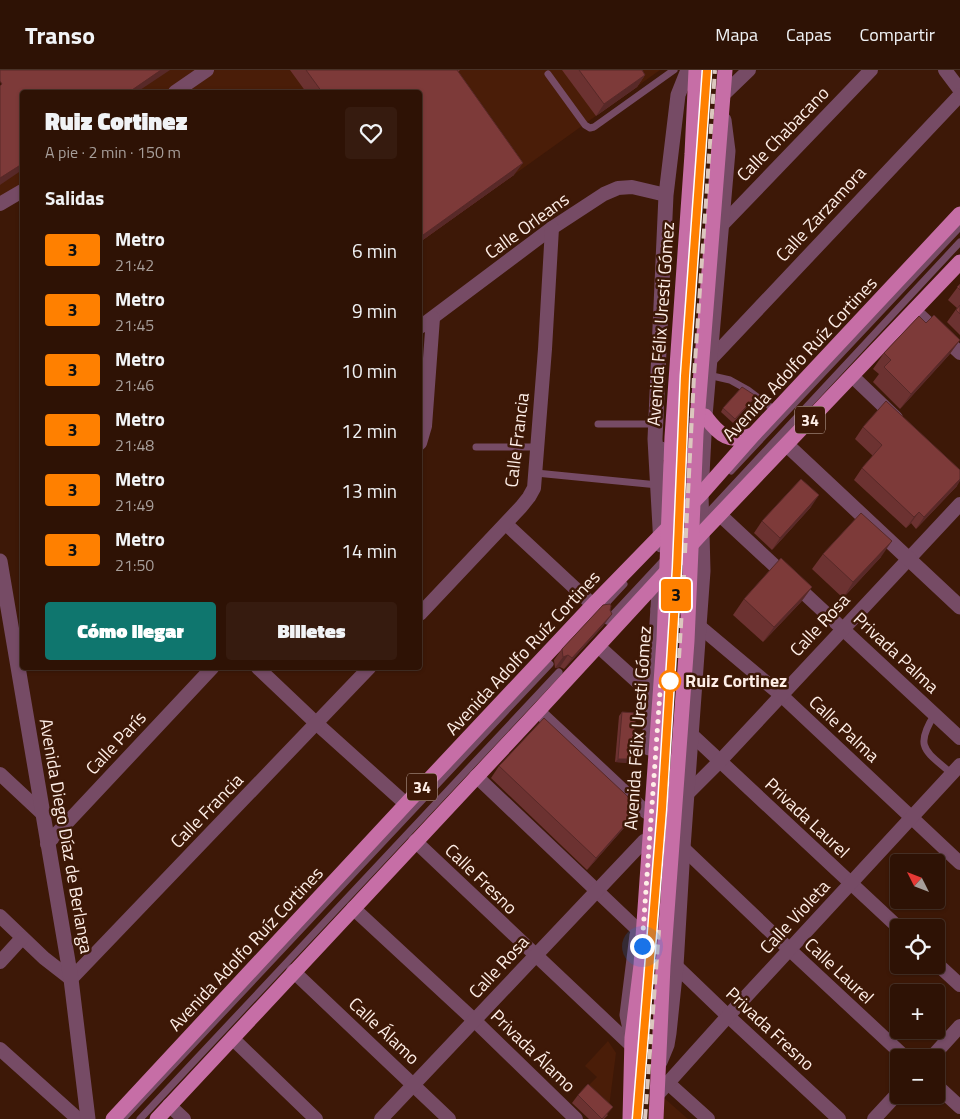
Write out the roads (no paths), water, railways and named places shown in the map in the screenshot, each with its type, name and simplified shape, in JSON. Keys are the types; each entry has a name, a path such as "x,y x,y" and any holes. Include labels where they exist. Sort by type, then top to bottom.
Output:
{"main road":[{"name":"Avenida Félix Uresti Gómez","path":"630,1119 632,1042 641,966 664,640 672,437 696,70"},
{"path":"656,1119 663,1089 660,1062 670,966 696,434 720,154 725,70"},
{"name":"Avenida Adolfo Ruíz Cortines","path":"113,1119 406,804 701,499 754,434 960,214"},
{"name":"34","path":"156,1119 598,646 660,571 701,526 719,514 787,445 960,262"},
{"path":"705,416 716,431 722,435 739,439 754,434"}],"street":[{"path":"178,90 207,70"},
{"path":"632,1042 627,1015 637,930 644,841 660,571 661,540 655,424 666,195 678,95 688,70"},
{"path":"724,95 749,70"},
{"name":"Calle Chabacano","path":"722,225 871,70"},
{"path":"945,70 960,90"},
{"name":"Calle Zarzamora","path":"709,367 960,95"},
{"path":"670,966 683,848 703,571 701,499 703,447 728,150 722,111"},
{"name":"Calle Orleans","path":"422,326 552,228 604,194 618,188 632,187 666,195"},
{"path":"0,204 20,192"},
{"name":"Calle Francia","path":"422,612 506,524 529,497 534,488 552,228"},
{"path":"914,310 960,353"},
{"path":"422,436 425,426 433,318"},
{"path":"852,376 909,430"},
{"path":"655,439 659,446 672,456 689,456 697,453 703,447"},
{"path":"787,445 960,607"},
{"name":"Calle Rosa","path":"687,794 960,504"},
{"name":"Privada Palma","path":"719,514 960,738"},
{"path":"506,524 596,609"},
{"name":"Avenida Diego Díaz de Berlanga","path":"0,561 71,979 88,1119"},
{"path":"657,611 664,603 675,601 688,611 699,626"},
{"name":"Calle Palma","path":"699,626 781,695 960,863"},
{"path":"598,646 652,695"},
{"name":"Calle París","path":"48,844 210,670"},
{"path":"260,670 406,804"},
{"name":"Calle Francia","path":"71,979 367,670"},
{"path":"538,711 646,812"},
{"name":"Privada Laurel","path":"691,734 890,920"},
{"name":"Calle Violeta","path":"663,1089 728,1016 956,770"},
{"path":"0,774 43,814"},
{"path":"476,776 637,930"},
{"name":"Calle Fresno","path":"415,841 535,956 632,1042"},
{"name":"Calle Rosa","path":"380,1119 644,841"},
{"name":"Calle Laurel","path":"683,848 896,1049"},
{"name":"Privada Álamo","path":"353,908 475,1021 576,1119"},
{"path":"0,916 44,958 71,979"},
{"path":"0,962 22,938"},
{"name":"Privada Fresno","path":"670,966 728,1016 839,1119"},
{"name":"Calle Álamo","path":"293,971 449,1119"},
{"path":"945,971 960,985"},
{"path":"938,1049 960,1026"},
{"path":"232,1038 316,1119"},
{"path":"0,1049 78,1119"},
{"path":"663,1089 708,1119"},
{"path":"945,1093 960,1107"},
{"path":"874,1119 890,1102"},
{"path":"169,1105 184,1119"}],"lane":[{"path":"548,74 585,125 590,128 674,70"},
{"path":"701,499 960,227"},
{"path":"701,526 960,242"},
{"path":"709,367 748,390 776,411"},
{"path":"598,424 655,424"},
{"path":"476,448 538,447"},
{"path":"536,473 658,485"},
{"path":"607,621 660,571"},
{"path":"123,1119 550,664"},
{"path":"140,1119 559,672"},
{"path":"935,714 926,728 922,741 927,752 956,770"}],"railway":[{"path":"637,1119 661,809 677,569 685,376 707,70"},
{"path":"685,553 694,376 715,70"},
{"path":"679,658 684,575"},
{"path":"645,1119 659,930"}],"metro line":[{"name":"3","path":"637,1119 662,809 677,568 685,376 707,70"}],"place":[{"name":"Ruiz Cortinez","path":"670,681"}]}
